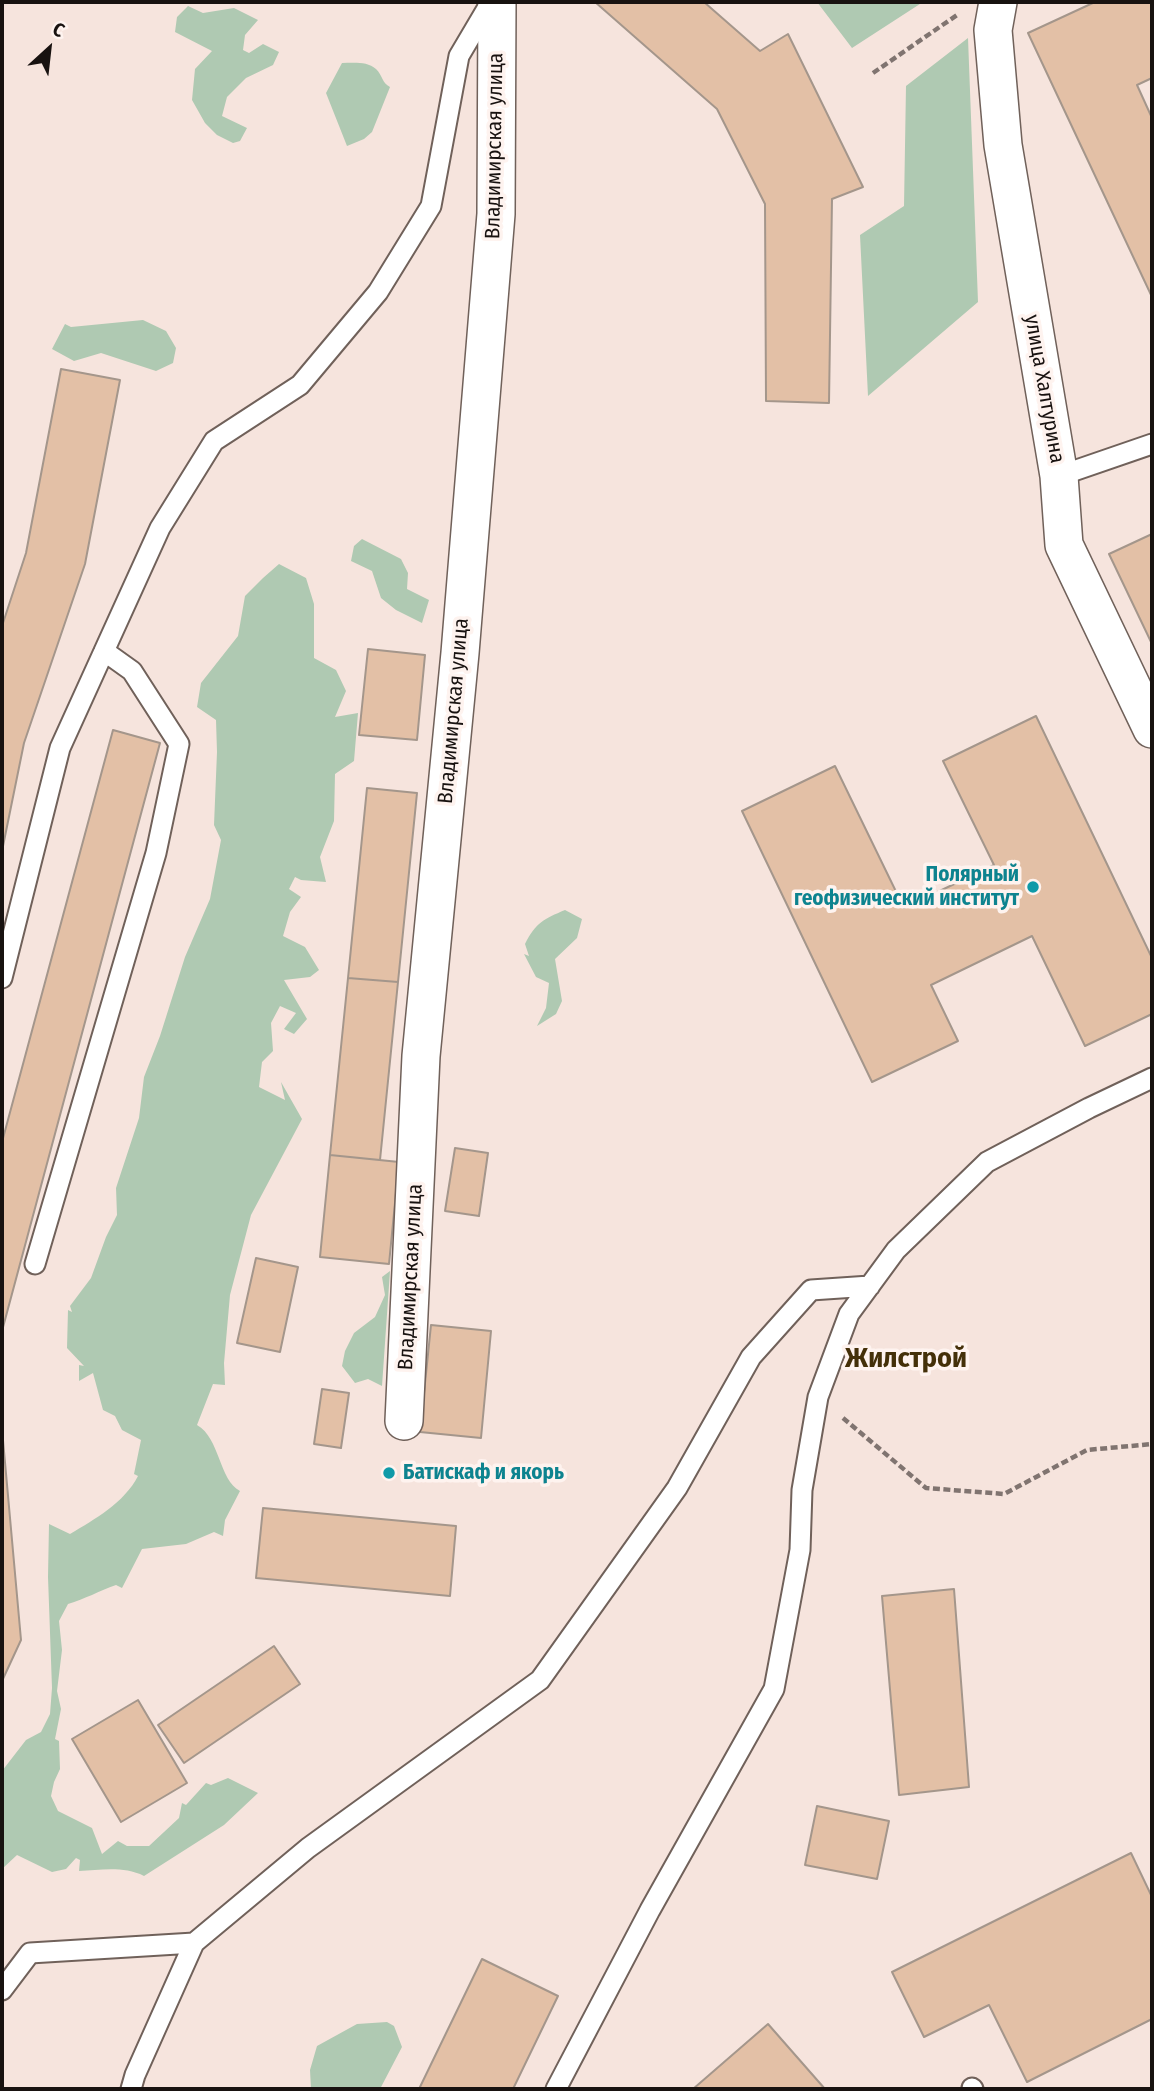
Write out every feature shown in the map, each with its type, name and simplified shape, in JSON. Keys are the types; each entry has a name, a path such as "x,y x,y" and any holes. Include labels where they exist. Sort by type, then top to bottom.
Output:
{"street":[{"name":"Владимирская улица","path":"404,1421 421,1056 458,667 496,214 497,2"},
{"name":"улица Халтурина","path":"995,16 1003,145 1059,476 1064,545 1152,729"}],"lane":[{"path":"2,978 60,748 160,528 214,441 300,385 378,292 431,206 459,56 491,2"},
{"path":"1059,476 1152,444"},
{"path":"35,1264 156,853 179,744 132,671 104,651"},
{"path":"556,2089 650,1910 774,1689 800,1550 802,1490 818,1397 849,1314 895,1250 986,1162 1088,1108 1152,1078"},
{"path":"131,2089 194,1943 308,1848 540,1680 677,1488 751,1357 811,1290 870,1286"},
{"path":"2,1990 30,1953 194,1943"}],"path":[{"path":"873,73 961,12"},
{"path":"818,1397 926,1488 1004,1494 1087,1450 1152,1444"}],"green space":[{"path":"817,2 923,2 852,48"},
{"path":"188,6 203,13 234,8 258,20 245,35 243,50 249,53 263,44 279,52 273,65 246,78 227,97 222,116 247,128 240,141 233,143 217,135 205,123 192,100 195,69 212,51 175,32 177,17"},
{"path":"968,38 978,302 868,396 860,235 904,206 906,86"},
{"path":"342,63 372,66 390,87 372,132 364,139 347,146 326,93"},
{"path":"143,320 166,331 176,348 173,363 156,371 101,353 74,361 52,349 65,324 71,327"},
{"path":"362,539 401,559 408,573 407,589 429,600 422,623 396,610 381,598 372,571 351,561 354,546"},
{"path":"279,564 306,578 314,604 314,658 336,670 346,691 335,717 358,713 354,761 335,774 334,821 320,857 326,882 295,877 289,889 301,897 290,912 283,936 305,947 319,970 310,977 284,980 307,1019 294,1034 284,1029 296,1013 280,1006 271,1023 273,1051 262,1062 259,1087 285,1100 281,1082 302,1119 251,1215 230,1295 224,1363 225,1385 213,1384 197,1425 205,1431 228,1478 240,1491 225,1520 223,1536 214,1532 186,1544 142,1549 122,1588 116,1585 68,1604 59,1621 62,1650 57,1691 61,1709 55,1739 59,1741 60,1769 51,1796 58,1811 92,1828 102,1854 118,1841 127,1846 149,1846 179,1818 182,1803 186,1805 206,1783 211,1785 228,1778 258,1793 224,1825 144,1876 120,1870 79,1871 80,1860 76,1858 66,1869 52,1872 17,1855 2,1869 2,1771 26,1740 41,1732 50,1714 52,1688 49,1524 70,1534 117,1502 138,1476 134,1474 141,1440 122,1430 115,1416 103,1410 93,1373 79,1381 79,1365 84,1366 67,1348 68,1310 72,1312 70,1306 91,1278 117,1215 116,1188 139,1118 144,1077 185,957 210,899 221,840 214,825 216,720 197,707 201,683 238,636 245,596"},
{"path":"565,910 582,919 577,938 555,959 562,1001 556,1014 537,1026 546,1008 549,983 536,977 524,954 529,956 525,944 541,922"},
{"path":"390,1271 382,1386 368,1379 355,1383 342,1366 345,1351 354,1333 375,1317 385,1295 382,1277"},
{"path":"387,2022 394,2026 402,2047 380,2089 311,2089 310,2070 317,2046 357,2024"}],"building":[{"path":"595,2 704,2 760,51 788,34 863,187 832,199 829,403 766,401 765,204 717,109"},
{"path":"1095,2 1152,2 1152,78 1137,85 1152,118 1152,297 1028,33"},
{"path":"61,369 120,380 85,564 24,743 2,851 2,626 26,553"},
{"path":"1152,534 1152,644 1109,554"},
{"path":"368,649 425,655 417,740 359,735"},
{"name":"Полярный геофизический институт","path":"1036,716 1152,958 1152,1014 1085,1046 1032,936 931,985 958,1041 872,1082 742,811 835,766 904,908 994,865 943,761"},
{"path":"113,730 160,743 2,1331 2,1142"},
{"path":"367,788 417,793 398,982 348,978"},
{"path":"348,978 398,982 380,1160 330,1155"},
{"path":"455,1148 488,1153 479,1216 445,1211"},
{"path":"330,1155 399,1162 389,1264 320,1257"},
{"path":"256,1258 298,1267 280,1352 237,1343"},
{"path":"431,1325 491,1331 481,1438 420,1432"},
{"path":"322,1389 349,1393 341,1448 314,1444"},
{"path":"2,1429 21,1640 2,1681"},
{"path":"263,1508 456,1526 450,1596 256,1578"},
{"path":"954,1589 969,1787 899,1795 882,1596"},
{"path":"274,1646 300,1684 184,1763 158,1725"},
{"path":"138,1700 187,1783 121,1822 72,1739"},
{"path":"817,1806 889,1821 877,1879 805,1865"},
{"path":"1131,1853 1152,1897 1152,2019 1027,2082 989,2005 924,2037 892,1972"},
{"path":"482,1959 558,1996 513,2089 419,2089"},
{"path":"768,2024 825,2089 693,2089"}],"place":[{"name":"Полярный геофизический институт","path":"1033,887"},
{"name":"Батискаф и якорь","path":"389,1473"}],"district":[{"name":"Жилстрой","path":"906,1359"}]}
